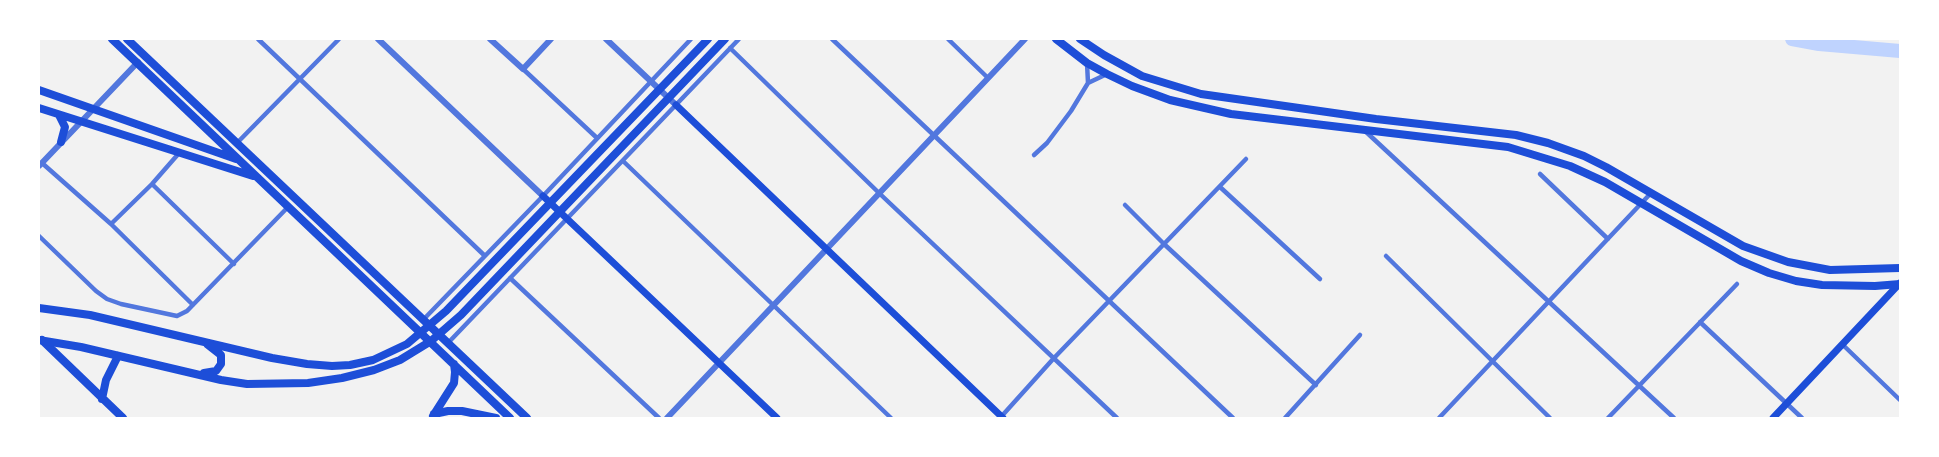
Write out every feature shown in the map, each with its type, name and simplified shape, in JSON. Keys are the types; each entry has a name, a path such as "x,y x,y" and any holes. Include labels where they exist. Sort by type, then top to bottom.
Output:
{"main road":[{"path":"112,39 510,418"},
{"path":"127,39 527,418"},
{"path":"39,308 90,315 272,358 307,364 350,365 373,360 407,344 446,311 708,39"},
{"path":"41,340 246,384 308,383 342,378 374,370 400,360 440,334 461,315 725,39"},
{"path":"1056,39 1087,63 1132,87 1197,107 1231,114 1508,147 1543,156 1605,182 1741,261 1796,281 1847,286 1900,284"},
{"path":"1080,39 1142,76 1176,88 1229,100 1516,135 1548,143 1584,156 1743,246 1788,262 1843,271 1900,268"},
{"path":"39,90 239,160 255,162"},
{"path":"676,105 1001,418"},
{"path":"39,108 258,177"},
{"path":"59,115 65,127 61,142"},
{"path":"543,196 777,418"},
{"path":"1843,271 1850,278 1847,286"},
{"path":"1773,418 1900,284"},
{"path":"182,371 213,373 220,366 222,359 218,352 196,339"},
{"path":"41,340 123,418"},
{"path":"102,399 106,380 118,356"},
{"path":"432,416 454,383 454,364"},
{"path":"432,416 448,411 462,411 496,418"}],"street":[{"path":"258,39 485,255"},
{"path":"236,144 298,78 339,39"},
{"path":"378,39 543,196"},
{"path":"490,39 597,138"},
{"path":"523,69 551,39"},
{"path":"606,39 676,105"},
{"path":"424,320 692,39"},
{"path":"448,343 739,39"},
{"path":"832,39 1233,418"},
{"path":"948,39 988,78"},
{"path":"667,418 1025,39"},
{"path":"730,48 1117,418"},
{"path":"138,62 40,165 111,224 193,304"},
{"path":"1087,63 1088,83"},
{"path":"1034,156 1071,111 1088,83 1107,74"},
{"path":"1364,130 1674,418"},
{"path":"111,224 152,184 180,152"},
{"path":"1001,418 1054,358 1246,159"},
{"path":"623,162 891,418"},
{"path":"1540,174 1608,239"},
{"path":"152,184 234,264"},
{"path":"1220,187 1320,279"},
{"path":"1439,418 1652,193"},
{"path":"1125,205 1316,385"},
{"path":"39,236 107,299 171,315 182,314 288,207"},
{"path":"1386,256 1550,418"},
{"path":"510,278 659,418"},
{"path":"1608,418 1737,284"},
{"path":"1700,322 1802,418"},
{"path":"1285,418 1360,335"},
{"path":"1842,345 1900,400"},
{"path":"1289,413 1295,418"}],"waterway":[{"path":"1792,39 1819,44 1900,51"}]}
